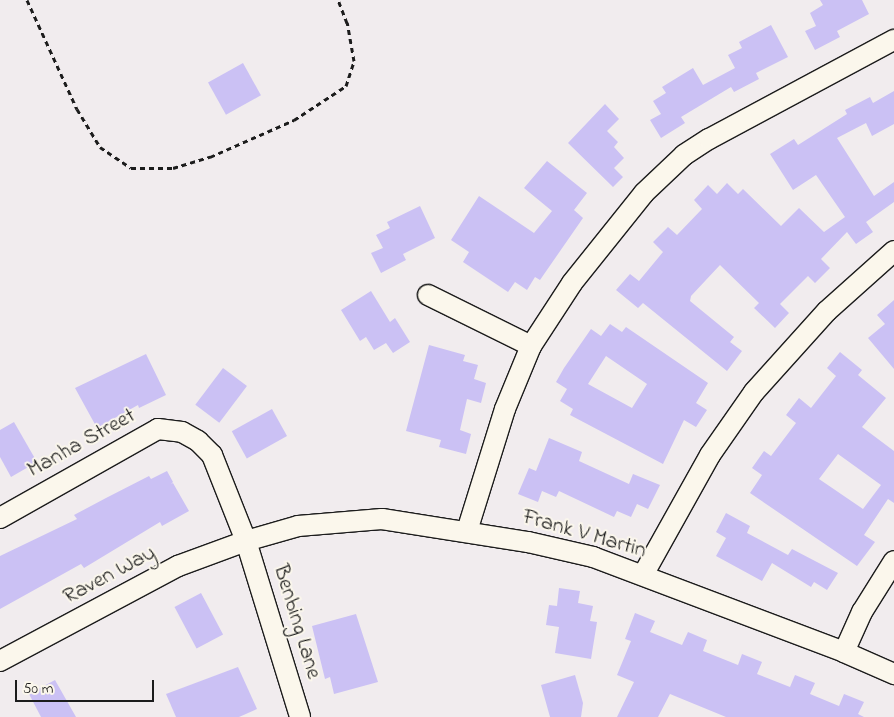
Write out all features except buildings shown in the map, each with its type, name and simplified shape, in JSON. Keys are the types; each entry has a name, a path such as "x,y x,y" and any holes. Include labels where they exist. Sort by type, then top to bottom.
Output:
{"street":[{"path":"467,531 505,410 531,346 596,250 662,173 710,139 894,40"},
{"path":"643,576 710,455 754,392 827,311 894,251"},
{"path":"428,295 531,346"},
{"name":"Manha Street","path":"0,518 158,429 182,432 212,455 246,541"},
{"name":"Frank V Martin","path":"246,541 298,526 382,519 467,531 560,549 643,576 844,652 894,674"},
{"name":"Raven Way","path":"0,661 178,566 246,541"},
{"name":"Benbing Lane","path":"246,541 300,717"},
{"path":"844,652 862,612 894,561"}],"path":[{"path":"27,0 77,109 100,147 130,168 173,168 210,156 294,120 346,86 354,61 347,23 338,0"}]}
